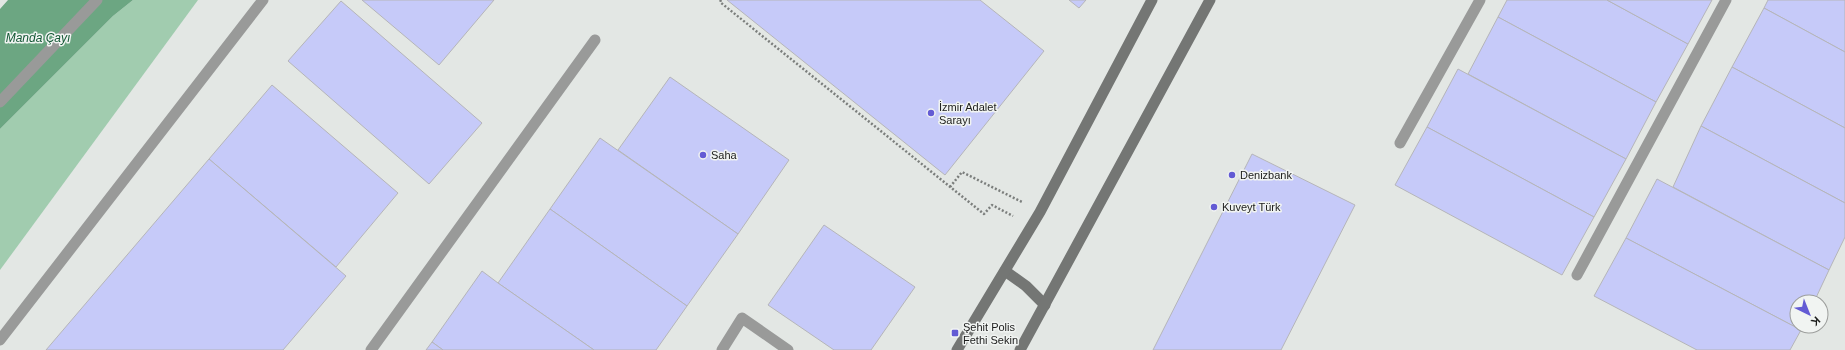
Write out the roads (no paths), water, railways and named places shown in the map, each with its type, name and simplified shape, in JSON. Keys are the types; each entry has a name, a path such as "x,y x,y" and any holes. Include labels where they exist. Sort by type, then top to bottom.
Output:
{"main road":[{"path":"957,350 1040,212 1152,0"},
{"path":"1021,350 1210,0"},
{"path":"1005,271 1026,286 1045,305"}],"street":[{"path":"0,102 97,0"},
{"path":"0,340 262,0"},
{"path":"1400,143 1480,0"},
{"path":"1577,275 1726,0"},
{"path":"371,350 595,40"},
{"path":"722,350 742,318 788,350"}],"water":[{"name":"Manda Çayı","path":"8,0 133,0 113,16 0,129 0,9"}],"place":[{"name":"İzmir Adalet Sarayı","path":"931,113"},
{"name":"Saha","path":"703,155"},
{"name":"Denizbank","path":"1232,175"},
{"name":"Kuveyt Türk","path":"1214,207"},
{"name":"Şehit Polis Fethi Sekin","path":"955,333"}]}
